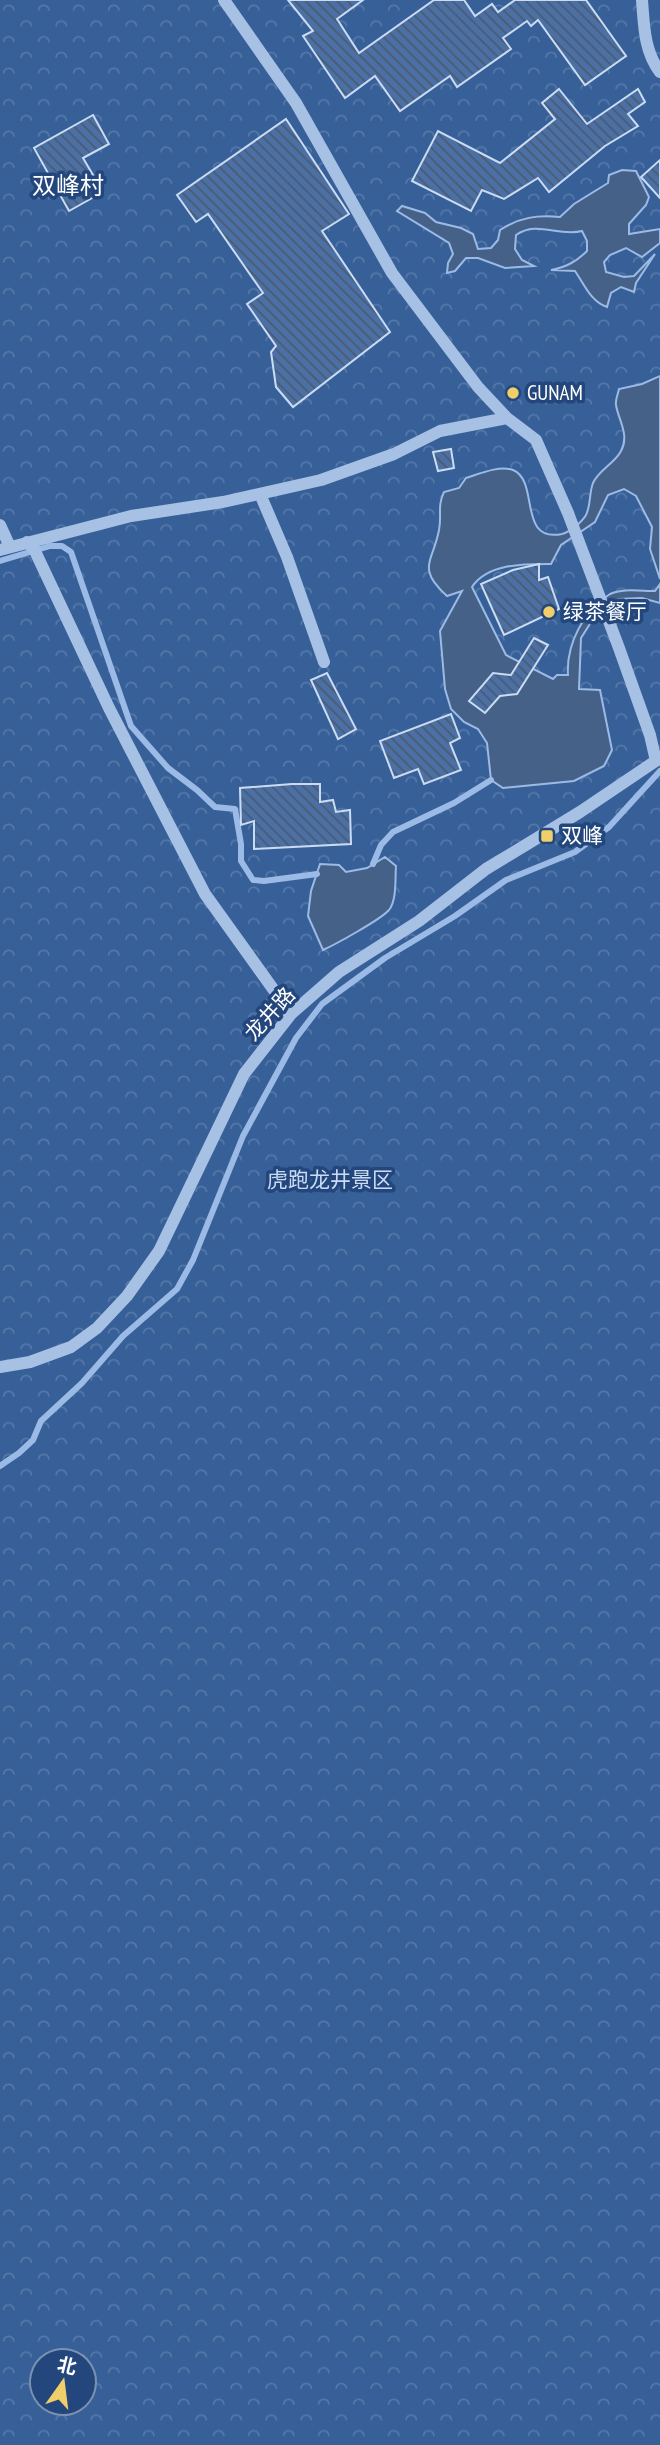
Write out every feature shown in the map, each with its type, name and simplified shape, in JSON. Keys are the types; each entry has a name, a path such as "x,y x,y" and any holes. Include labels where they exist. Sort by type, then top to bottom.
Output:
{"street":[{"path":"224,0 296,103 392,273 478,387 508,418 536,440 568,513 658,759"},
{"path":"642,0 646,41 654,64 660,72"},
{"path":"0,525 5,549 33,550 131,516 223,502 321,480 394,454 440,430 508,418"},
{"path":"260,494 288,557 324,662"},
{"path":"33,550 109,708 205,894 291,1014"},
{"name":"龙井路","path":"0,1367 30,1362 71,1347 97,1328 127,1296 159,1251 244,1074 291,1014 339,972 419,921 486,869 580,812 658,759"}],"green space":[{"name":"虎跑龙井景区","path":"0,0 660,0 660,2445 0,2445"}],"shaded area":[{"path":"622,170 636,171 649,197 646,205 629,224 629,234 660,229 660,243 642,257 626,248 610,255 604,262 606,272 624,277 634,276 655,254 636,283 634,292 621,287 611,293 607,307 592,297 575,271 551,270 570,264 587,251 587,241 582,231 532,229 516,235 515,249 522,260 534,266 505,268 478,258 466,258 455,271 447,273 453,254 449,243 397,211 402,206 425,213 436,222 473,234 478,249 491,248 498,240 500,230 529,218 560,217 574,204 608,183 609,175"},
{"path":"660,376 660,579 650,549 652,527 636,496 624,489 608,495 595,522 561,545 551,564 497,569 487,573 472,587 506,655 553,679 557,675 568,675 570,652 578,629 601,601 620,591 655,591 660,584 660,603 642,598 618,599 595,616 581,638 579,689 600,690 612,750 604,766 574,781 503,788 491,780 487,743 478,729 464,722 451,709 445,689 440,631 462,591 447,596 429,571 439,530 442,497 444,492 459,488 466,478 495,469 513,470 521,476 526,486 534,521 539,529 548,534 569,531 586,515 593,483 618,455 623,445 624,433 616,403 619,389 642,384"},
{"path":"385,857 396,866 392,906 368,925 323,950 308,916 311,891 320,864 339,865 346,872 367,868"}],"building":[{"path":"288,0 363,0 337,19 359,53 434,0 464,0 475,16 492,4 498,12 515,0 586,0 626,56 585,85 538,20 531,26 527,21 503,38 511,49 457,87 450,76 400,111 375,76 345,98 303,36 313,31"},
{"path":"559,89 587,124 638,89 645,102 628,114 638,126 605,146 549,192 538,178 504,199 482,190 471,211 412,181 438,131 500,163 555,119 542,103"},
{"path":"93,115 109,144 83,158 103,192 69,211 34,148"},
{"path":"286,119 349,214 322,231 390,332 293,407 276,387 271,352 276,346 247,304 263,293 208,214 196,222 177,195"},
{"path":"660,160 660,198 641,177"},
{"path":"451,449 454,468 438,471 433,452"},
{"path":"539,564 539,580 548,577 559,609 504,635 481,584 513,570"},
{"path":"534,638 548,645 517,694 500,696 485,713 469,701 493,673 511,675"},
{"path":"327,673 356,729 338,739 311,680"},
{"path":"451,714 460,738 450,743 461,770 424,784 418,769 394,778 380,741"},
{"path":"320,784 320,802 333,800 336,812 350,810 351,844 254,849 254,821 241,825 240,788"}],"waterway":[{"path":"0,561 50,546 62,546 71,552 131,726 168,768 215,807 235,809 241,861 253,880 317,874"},
{"path":"0,1466 33,1440 41,1421 82,1383 123,1336 177,1289 193,1260 243,1136 296,1038 322,1004 385,958 455,916 506,880 575,852 609,827 660,771"},
{"path":"373,864 381,845 393,832 454,803 491,780"}],"place":[{"name":"GUNAM","path":"513,393"},
{"name":"绿茶餐厅","path":"549,612"},
{"name":"双峰","path":"547,836"}],"district":[{"name":"双峰村","path":"68,186"}]}
